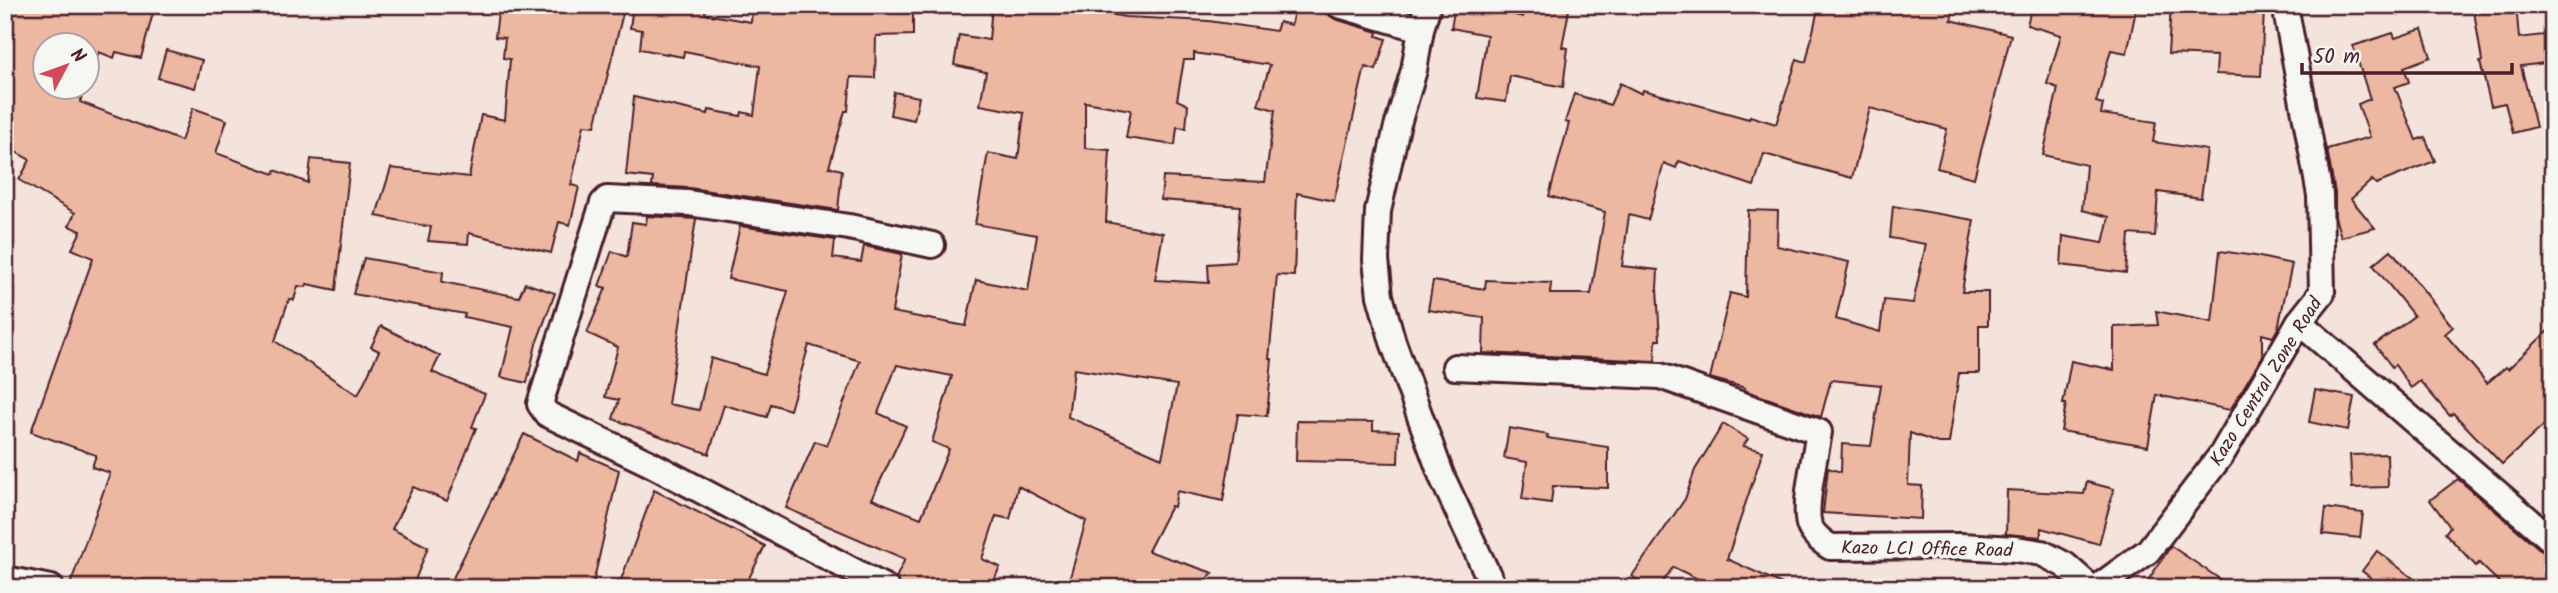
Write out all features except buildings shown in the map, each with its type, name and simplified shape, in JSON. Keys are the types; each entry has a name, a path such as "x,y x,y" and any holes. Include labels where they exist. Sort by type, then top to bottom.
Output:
{"street":[{"path":"1339,5 1421,29"},
{"path":"1428,5 1414,70 1396,127 1378,211 1376,260 1380,296 1393,342 1442,477 1494,588"},
{"name":"Kazo Central Zone Road","path":"2096,588 2148,551 2222,454 2299,322 2322,293 2320,195 2285,5"},
{"path":"886,588 651,464 547,414 540,404 603,203 607,200 688,203 849,228 932,245"},
{"path":"2299,322 2553,541"},
{"name":"Kazo LC1 Office Road","path":"1455,367 1660,376 1819,432 1807,511 1810,527 1819,539 1830,547 1960,546 2016,549 2042,554 2064,565 2091,588"},
{"path":"5,579 51,588"}]}
